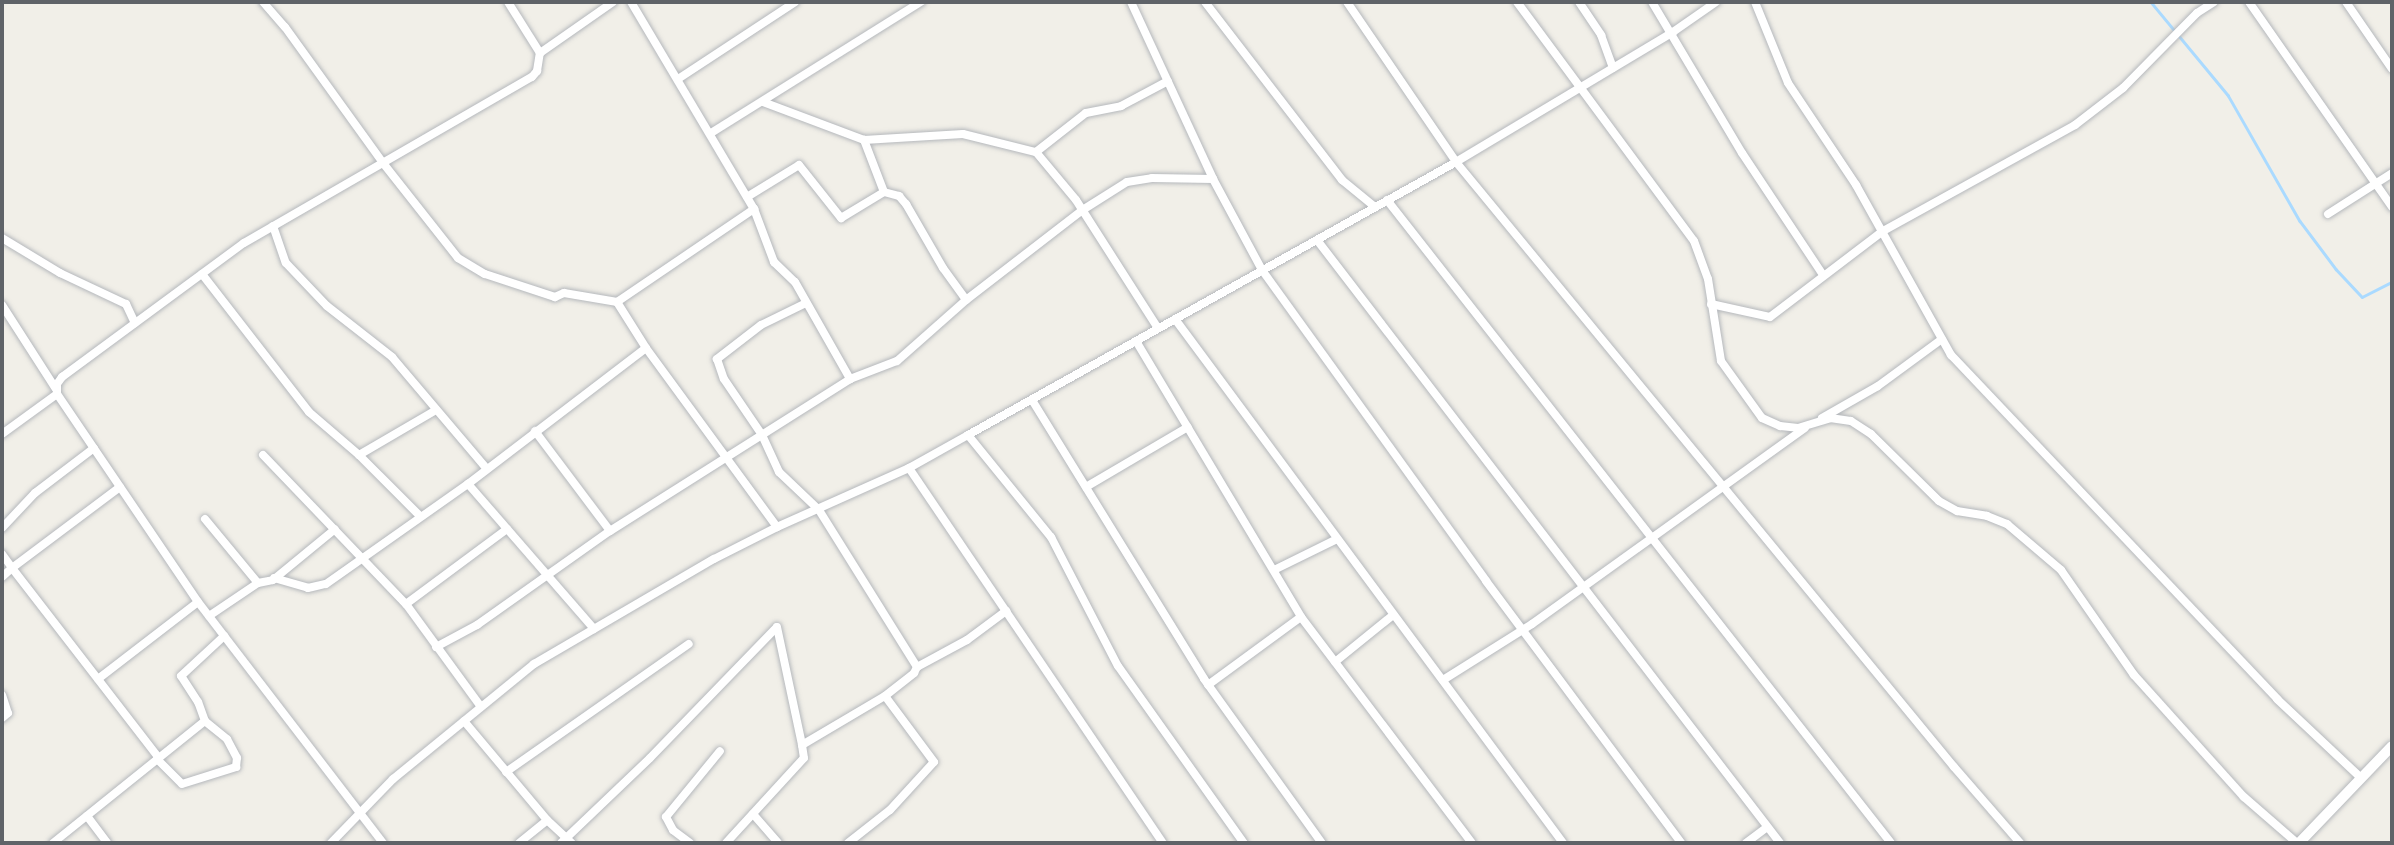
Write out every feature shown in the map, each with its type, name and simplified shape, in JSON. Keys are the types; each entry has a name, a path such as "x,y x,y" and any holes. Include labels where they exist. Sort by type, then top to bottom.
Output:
{"main road":[{"path":"2298,843 2392,746"}],"street":[{"path":"263,2 285,27 383,163 458,258 485,274 555,297 564,293 617,302 754,209"},
{"path":"2,434 56,391 62,377 202,274 273,226 532,77 537,71 540,52 508,2"},
{"path":"540,52 614,2"},
{"path":"631,2 754,209 774,262 795,282 850,379"},
{"path":"678,79 795,2"},
{"path":"711,133 921,2"},
{"path":"1131,2 1213,179 1262,270 1522,630 1681,843"},
{"path":"1205,2 1342,180 1376,207"},
{"path":"1347,2 1456,162 1954,767 2021,843"},
{"path":"1517,2 1686,229 1705,267 1721,361 1762,418 1780,426 1807,427 1830,418 1858,424 1939,501 1957,511 1987,516 2007,524 2061,570 2134,676 2244,797 2298,843"},
{"path":"1580,2 1601,35 1613,68"},
{"path":"1652,2 1673,32 1742,153 1823,275"},
{"path":"331,843 393,779 534,664 777,527 909,468 1376,207 1673,32 1716,2"},
{"path":"1755,2 1788,83 1883,231 1951,355 2277,699 2361,778"},
{"path":"1712,304 1770,317 1883,231 2075,125 2123,88 2197,13 2214,2"},
{"path":"2249,2 2392,207"},
{"path":"2346,2 2392,69"},
{"path":"1036,152 1086,113 1121,106 1168,81"},
{"path":"763,102 864,140 963,135 1036,152 1076,200 1158,328"},
{"path":"864,140 884,192"},
{"path":"747,197 799,165 841,218 884,192 899,196 966,300"},
{"path":"2328,214 2392,173"},
{"path":"436,647 477,625 610,531 850,379 897,361 966,300 1081,211 1127,182 1152,178 1213,179"},
{"path":"1387,200 1891,843"},
{"path":"273,226 286,263 327,306 391,357 486,468"},
{"path":"2,238 60,273 125,304 135,323"},
{"path":"1317,240 1780,843"},
{"path":"202,274 309,412 359,455 420,516"},
{"path":"617,302 646,348 777,527"},
{"path":"806,303 761,325 717,359 724,379 762,435 779,472 819,510 917,667"},
{"path":"2,305 56,391 198,602 383,843"},
{"path":"1175,319 1563,843"},
{"path":"1443,680 1522,630 1807,427 1878,386 1942,339"},
{"path":"1136,341 1301,617 1472,843"},
{"path":"274,578 308,588 326,584 468,484 535,430 646,348"},
{"path":"1031,400 1208,685 1322,843"},
{"path":"359,455 436,410"},
{"path":"1086,487 1188,427"},
{"path":"535,430 610,531"},
{"path":"968,435 1051,537 1118,666 1244,843"},
{"path":"2,528 35,494 94,448"},
{"path":"263,455 407,604 481,707"},
{"path":"909,468 1163,843"},
{"path":"468,484 594,629"},
{"path":"2,577 120,487"},
{"path":"205,519 258,583"},
{"path":"209,616 258,583 274,578 335,529"},
{"path":"407,604 507,529"},
{"path":"1274,570 1337,539"},
{"path":"2,554 158,758 182,784 236,767 237,758 227,739 205,721 198,702 181,676 224,636"},
{"path":"98,678 198,602"},
{"path":"802,745 885,696 914,673 917,667 967,640 1006,611"},
{"path":"1335,662 1393,615"},
{"path":"1208,685 1301,617"},
{"path":"464,721 566,842 777,627 804,758 726,843"},
{"path":"506,772 689,644"},
{"path":"2,695 8,713 2,718"},
{"path":"848,843 890,810 934,762 885,696"},
{"path":"53,843 205,721"},
{"path":"690,843 674,830 666,817 720,751"},
{"path":"752,814 778,843"},
{"path":"87,816 107,843"},
{"path":"519,843 547,820"},
{"path":"1746,843 1768,827"}],"waterway":[{"path":"2151,2 2228,95 2300,221 2336,269 2362,297 2392,282"}]}
